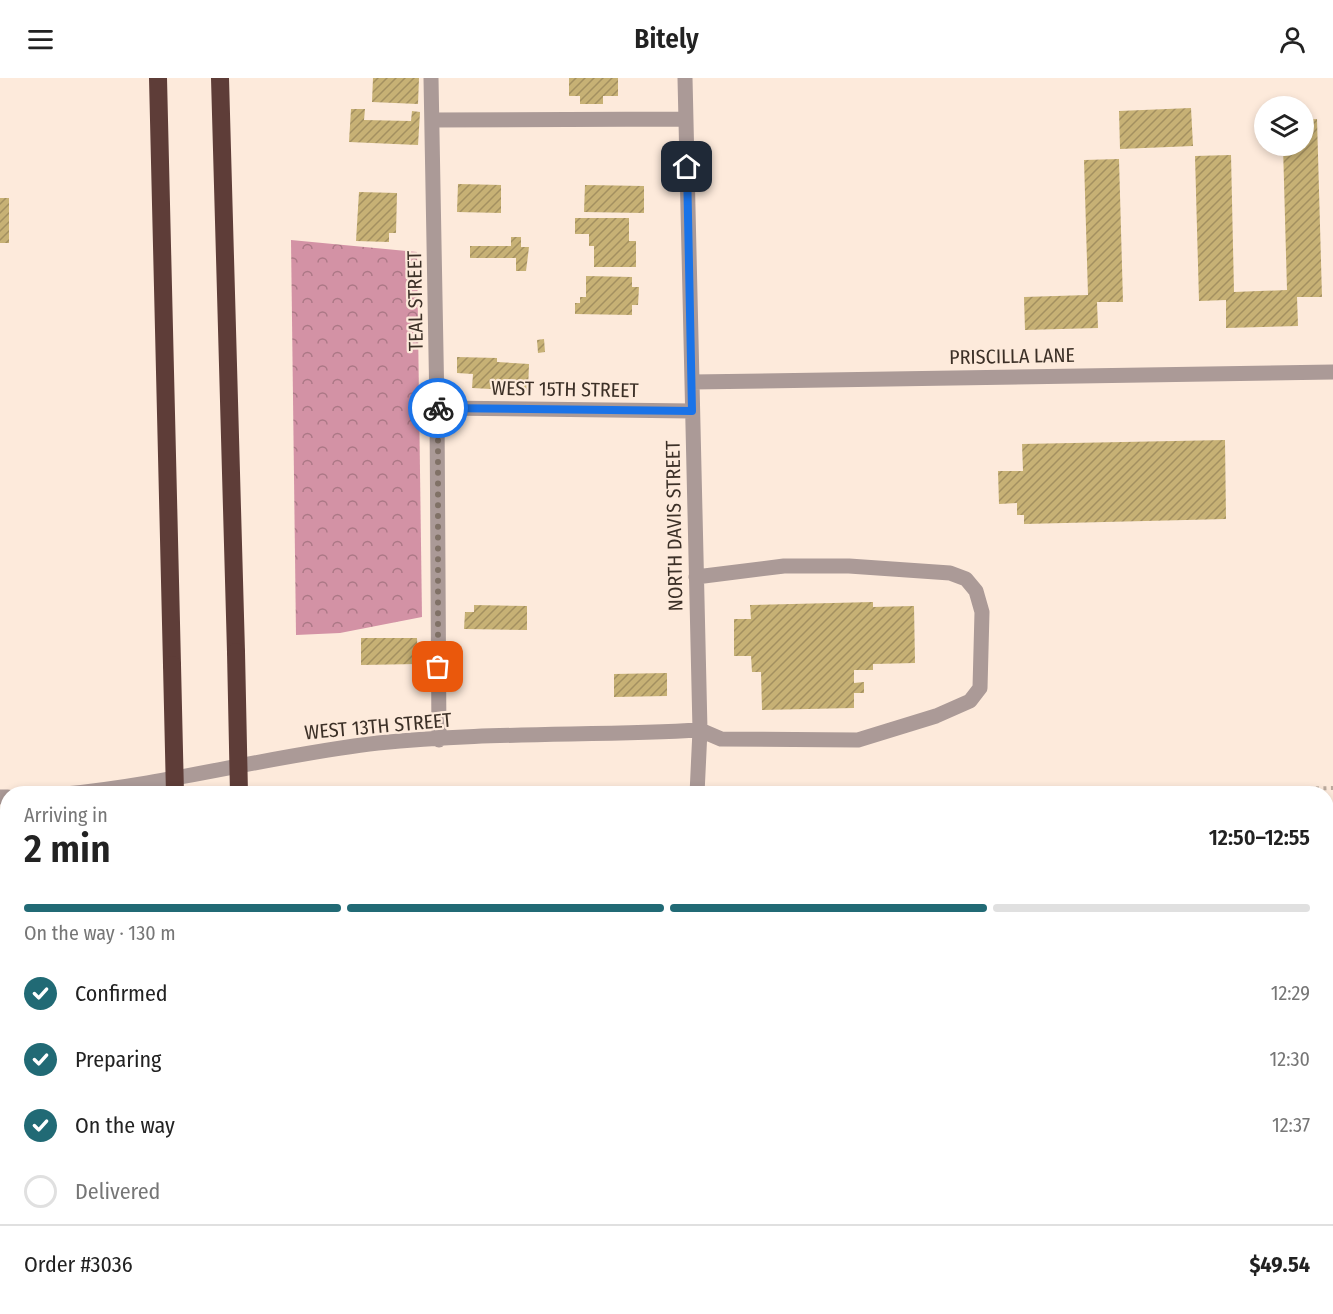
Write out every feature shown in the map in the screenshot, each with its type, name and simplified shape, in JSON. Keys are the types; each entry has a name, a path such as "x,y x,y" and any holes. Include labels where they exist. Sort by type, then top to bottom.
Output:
{"highway":[{"path":"158,78 175,786"},
{"path":"220,78 239,786"}],"street":[{"name":"TEAL STREET","path":"431,78 434,120 439,740"},
{"name":"NORTH DAVIS STREET","path":"685,78 700,730 698,786"},
{"path":"434,120 686,119"},
{"name":"PRISCILLA LANE","path":"692,382 1333,372"},
{"name":"WEST 15TH STREET","path":"437,408 692,411"},
{"path":"696,577 784,566 849,566 950,573 966,579 976,591 982,612 980,688 970,701 936,717 858,740 721,739 700,730"},
{"name":"WEST 13TH STREET","path":"125,786 333,749 439,740 700,730"}],"green space":[{"path":"291,240 417,252 422,617 340,633 296,635"}],"building":[{"path":"373,78 419,78 418,104 372,102"},
{"path":"569,78 618,78 618,96 603,96 603,104 580,104 580,96 569,96"},
{"path":"1191,108 1193,146 1120,149 1119,111"},
{"path":"351,109 365,109 364,120 411,121 412,111 420,112 418,145 349,142"},
{"path":"1314,119 1317,119 1322,297 1297,297 1298,326 1226,328 1226,300 1199,301 1195,156 1231,155 1234,292 1287,290 1283,156 1314,156"},
{"path":"1119,159 1123,302 1097,302 1098,328 1025,330 1024,297 1088,295 1084,160"},
{"path":"458,184 501,185 501,213 457,212"},
{"path":"585,185 644,186 644,213 584,212"},
{"path":"359,192 397,193 396,233 389,233 389,242 356,241"},
{"path":"0,198 9,198 9,243 0,243"},
{"path":"575,218 629,218 629,241 636,241 636,267 594,267 594,246 589,246 589,234 575,234"},
{"path":"511,237 521,237 521,247 529,247 526,271 516,271 516,258 470,258 470,246 511,246"},
{"path":"586,276 632,277 632,287 639,287 638,305 632,305 632,315 575,314 575,303 580,303 580,297 586,297"},
{"path":"544,339 545,352 538,353 537,340"},
{"path":"457,357 497,358 497,362 529,364 528,391 472,388 473,374 457,373"},
{"path":"1225,440 1226,519 1024,524 1024,515 1017,515 1017,503 999,504 998,471 1023,471 1022,444"},
{"path":"873,602 873,607 914,606 915,663 873,664 873,670 854,670 854,683 864,682 864,693 854,693 854,708 762,710 761,672 752,672 751,656 734,656 734,619 751,619 750,605"},
{"path":"474,605 527,606 527,630 464,629 465,612 474,612"},
{"path":"361,638 417,638 418,664 361,665"},
{"path":"667,673 667,696 614,697 614,674"}],"way so far":[{"path":"438,408 438,667"}],"route":[{"path":"438,408 692,411 687,167"}]}
